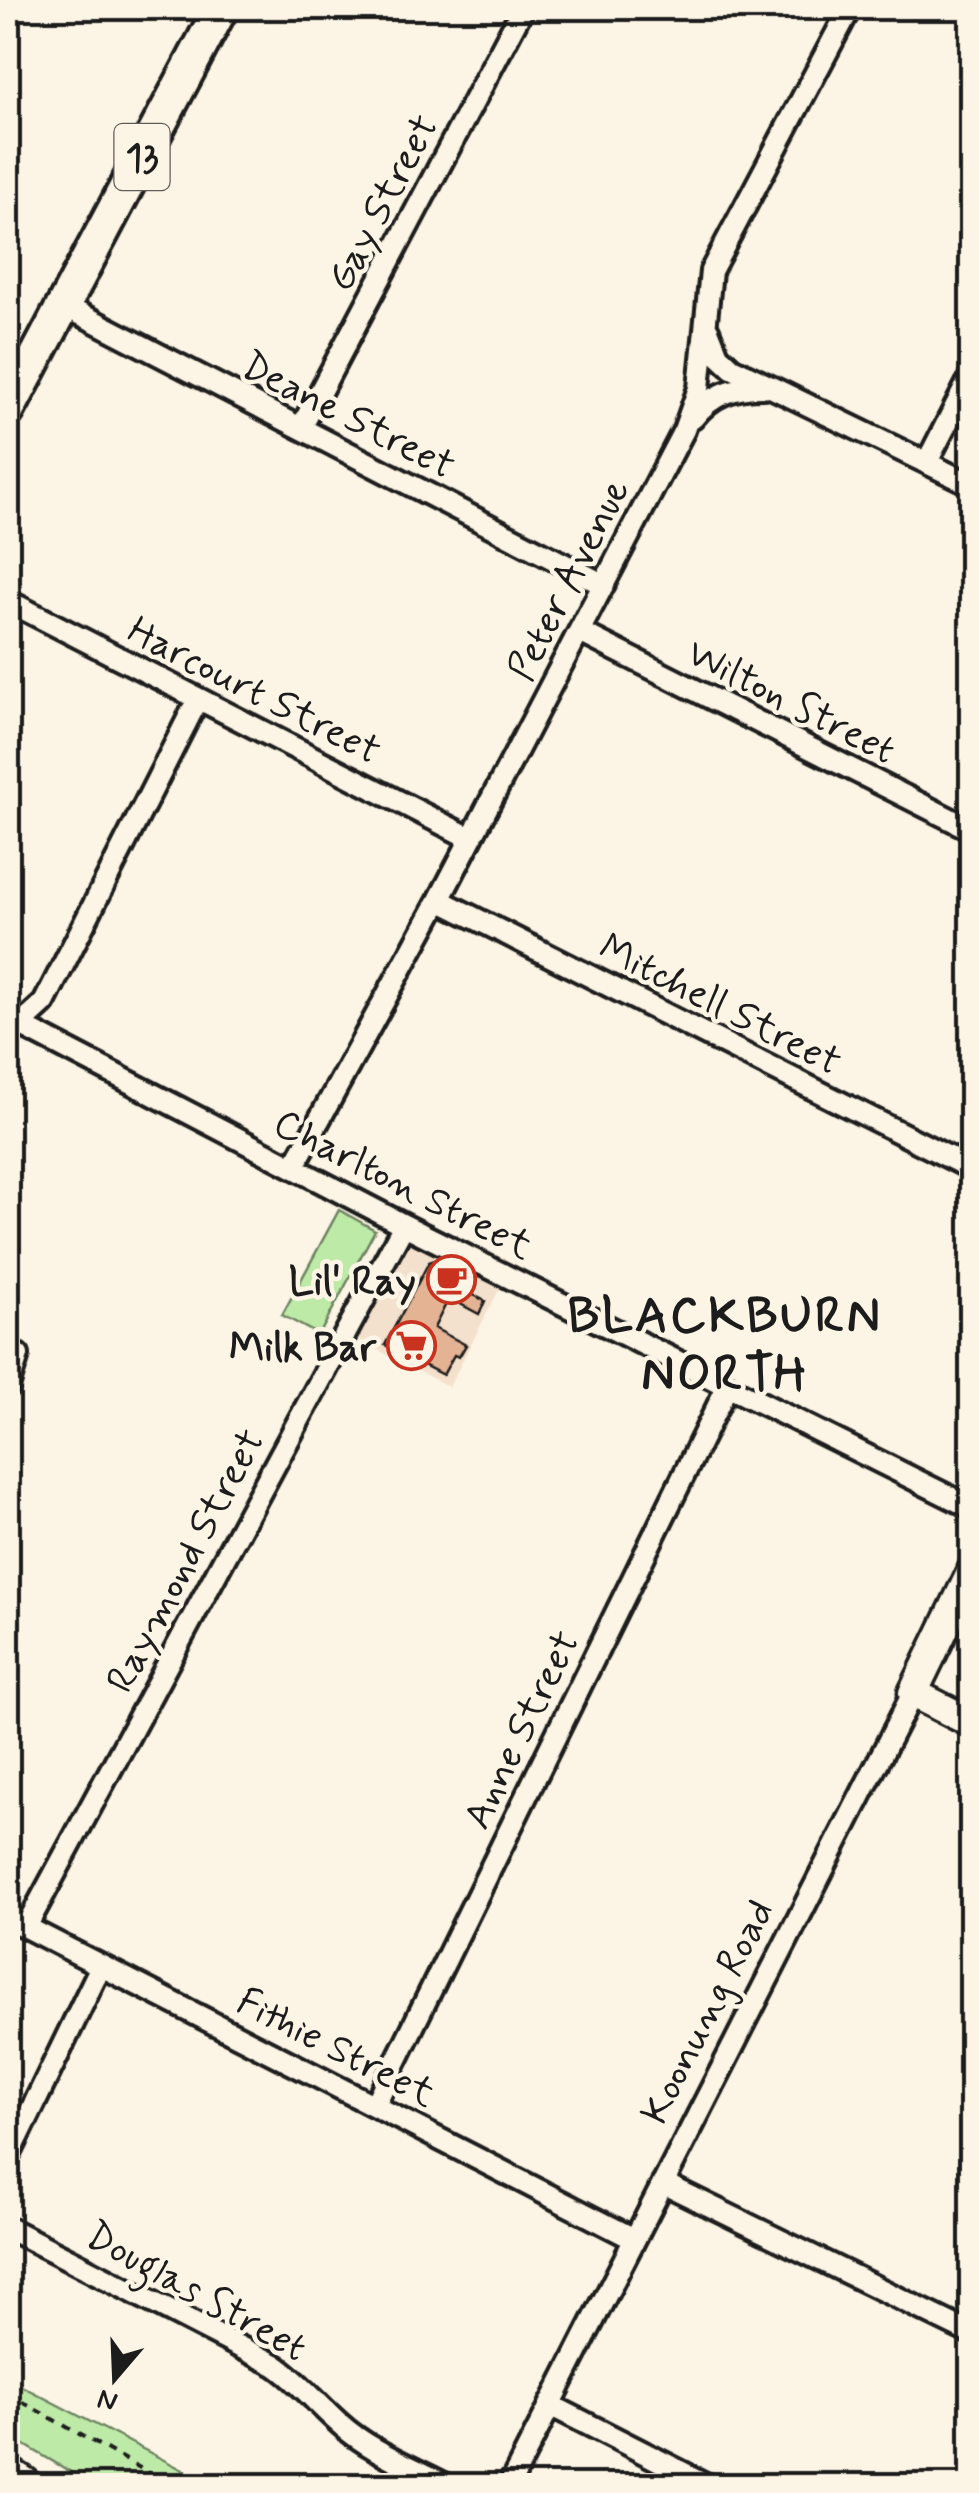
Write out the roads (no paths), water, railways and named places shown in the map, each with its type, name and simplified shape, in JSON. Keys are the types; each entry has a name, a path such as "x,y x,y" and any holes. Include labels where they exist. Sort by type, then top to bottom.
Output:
{"highway":[{"path":"8,2477 22,2486"}],"main road":[{"name":"13","path":"8,410 220,8"}],"street":[{"name":"Gay Street","path":"301,428 523,8"},
{"name":"Peter Avenue","path":"294,1166 439,900 684,430 699,388 711,271 850,8"},
{"name":"Deane Street","path":"63,305 604,585"},
{"path":"706,325 718,355 732,368 972,485"},
{"path":"926,462 972,374"},
{"path":"684,430 714,397 736,387 765,387"},
{"name":"Harcourt Street","path":"8,601 470,838"},
{"name":"Wilton Street","path":"580,632 972,830"},
{"path":"14,1028 44,1003 198,700"},
{"name":"Mitchell Street","path":"439,900 972,1169"},
{"name":"Charlton Street","path":"14,1028 972,1508"},
{"name":"Raymond Street","path":"17,1923 404,1225"},
{"path":"8,1387 12,1353"},
{"name":"Anne Street","path":"375,2104 728,1385"},
{"name":"Koonung Road","path":"509,2486 972,1571"},
{"path":"913,1693 972,1723"},
{"name":"Fithie Street","path":"17,1923 634,2239"},
{"path":"8,2158 101,1966"},
{"path":"663,2183 972,2334"},
{"name":"Douglas Street","path":"8,2228 276,2365 358,2438 448,2486"},
{"path":"550,2406 708,2486"}],"place":[{"name":"Lil' Ray","path":"451,1280"},
{"name":"Milk Bar","path":"411,1346"}],"district":[{"name":"BLACKBURN NORTH","path":"725,1342"}]}
